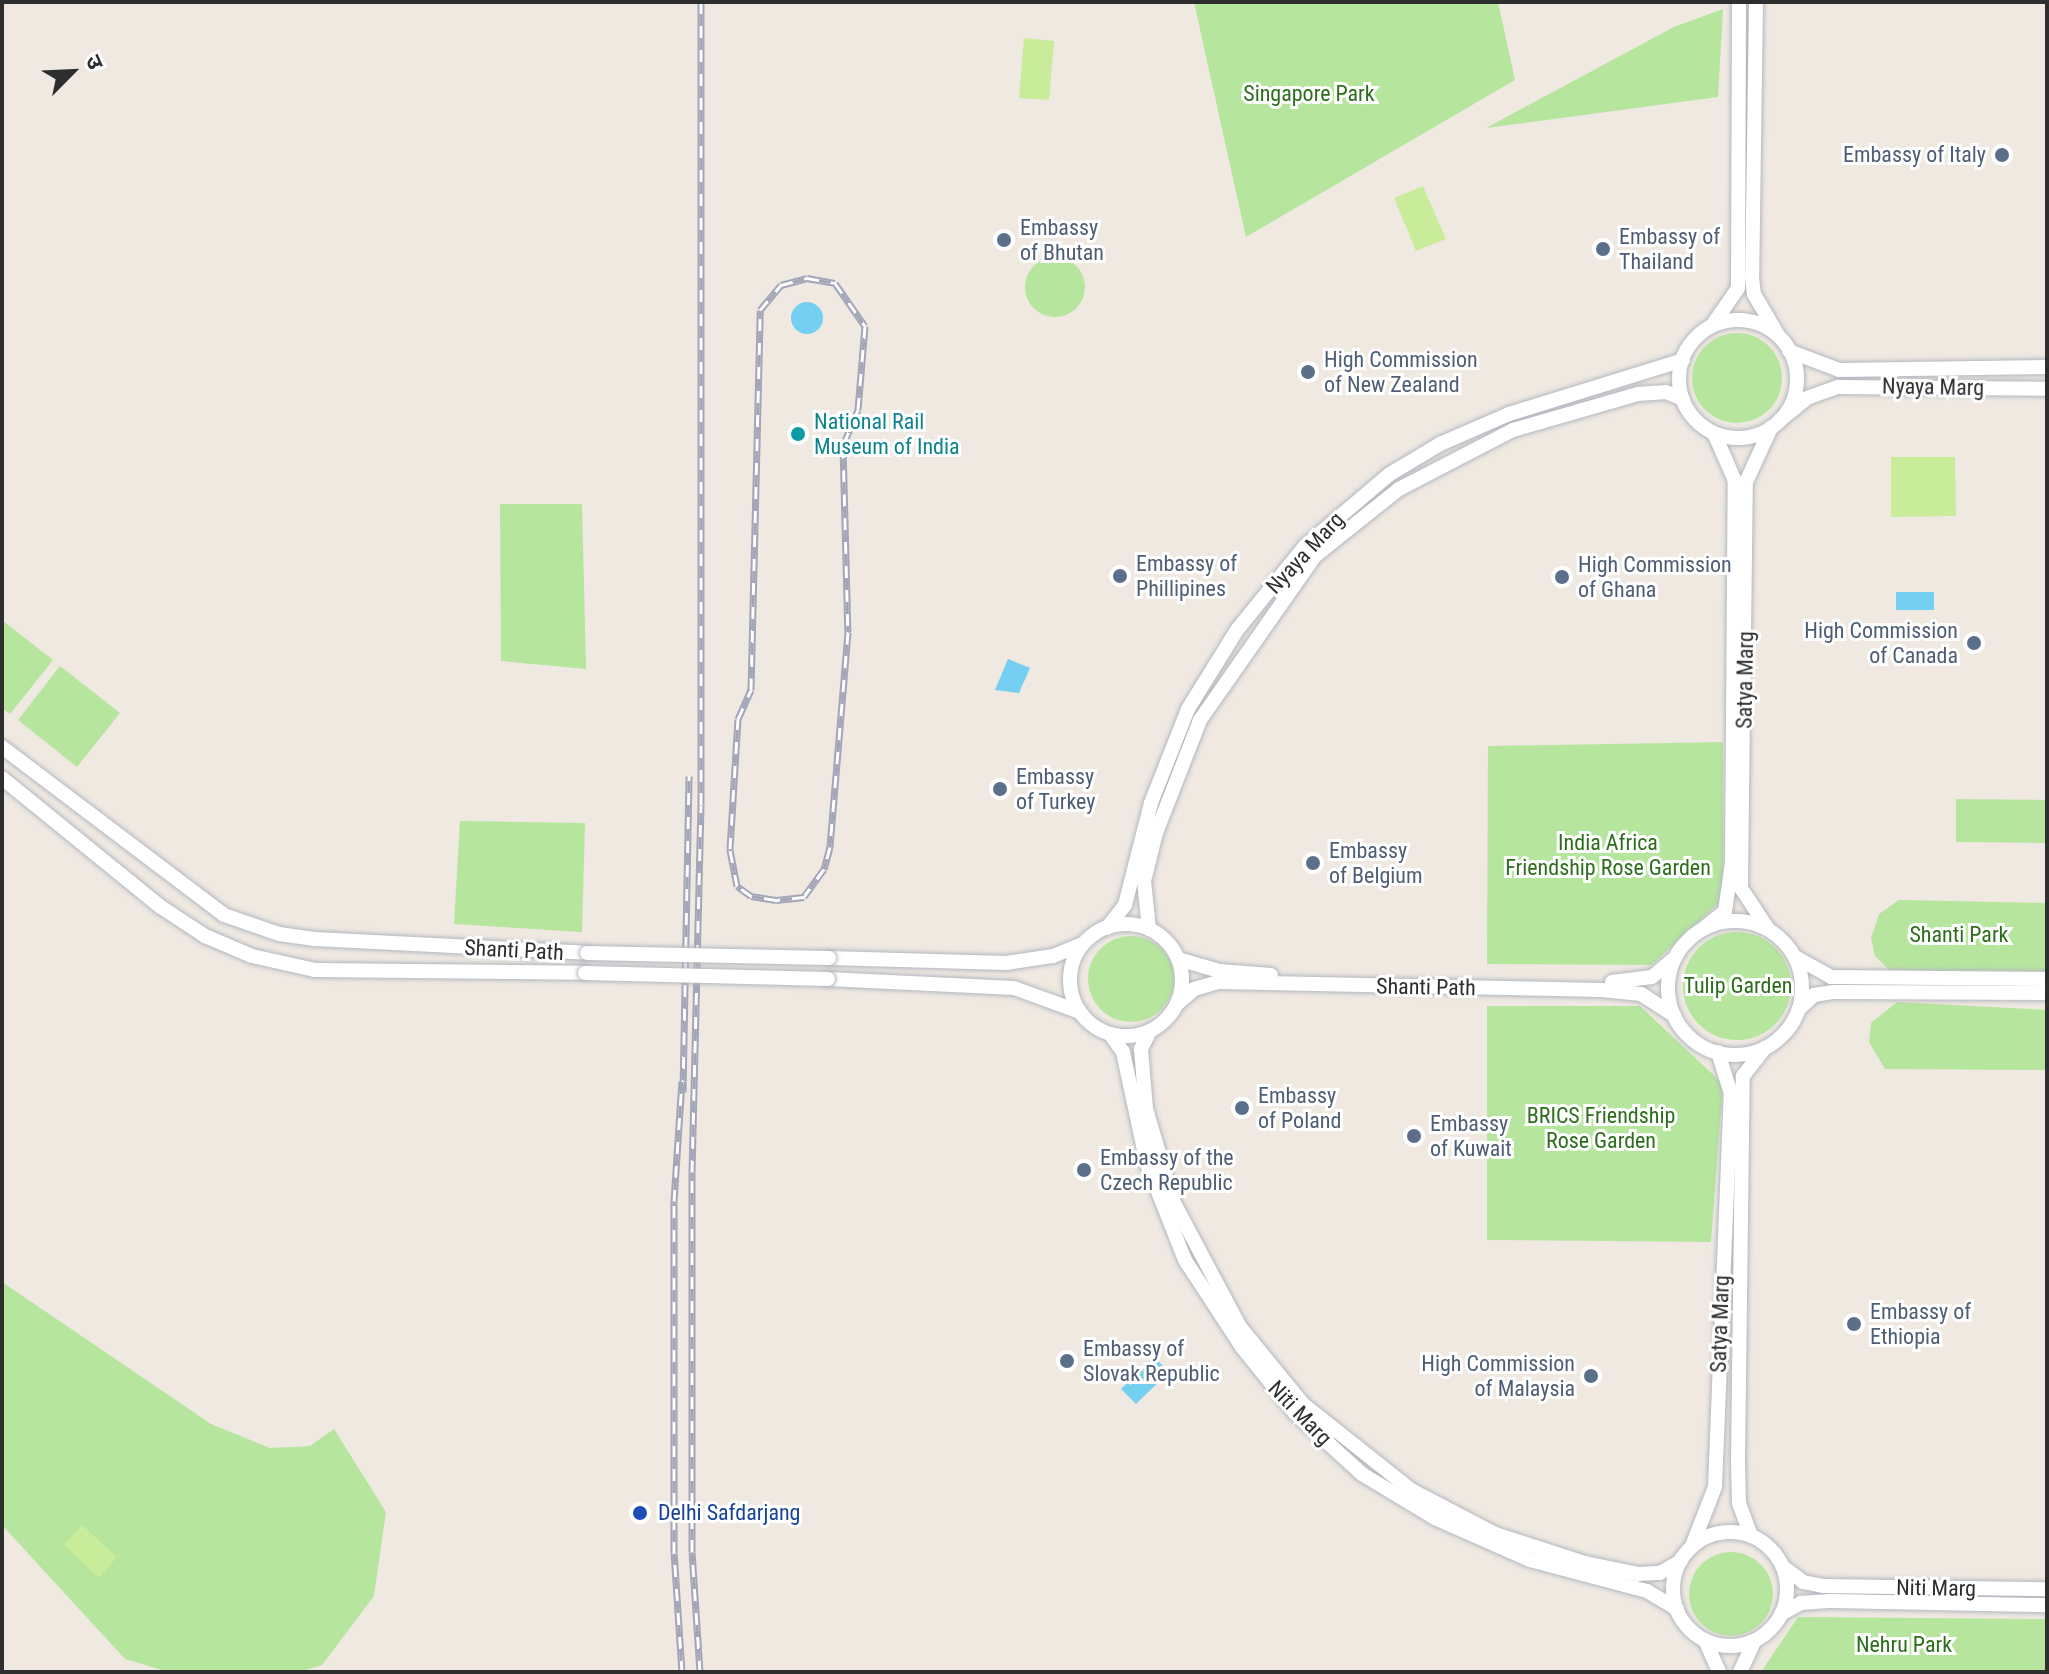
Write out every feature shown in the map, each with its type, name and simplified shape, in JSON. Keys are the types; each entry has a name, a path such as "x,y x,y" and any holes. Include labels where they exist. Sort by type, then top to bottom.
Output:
{"main road":[{"path":"1739,2 1738,288 1729,309 1697,337 1683,360 1683,399 1691,415 1714,433 1733,438 1776,424 1796,385 1789,351 1754,294 1752,278 1756,2"},
{"path":"1711,326 1741,320 1779,337"},
{"name":"Nyaya Marg","path":"1789,351 1839,370 2047,367"},
{"name":"Nyaya Marg","path":"1107,928 1128,897 1151,803 1188,709 1237,630 1305,546 1390,474 1440,444 1509,414 1683,360"},
{"name":"Nyaya Marg","path":"1776,424 1807,398 1838,387 2047,389"},
{"name":"Nyaya Marg","path":"1149,929 1144,881 1156,833 1200,720 1315,556 1399,489 1513,430 1638,394 1666,392 1683,399"},
{"name":"Satya Marg","path":"1768,929 1741,888 1746,482 1776,424"},
{"name":"Satya Marg","path":"1703,929 1725,911 1732,863 1735,481 1714,433"},
{"name":"Shanti Path","path":"2,747 224,915 279,934 315,939 587,953 1006,963 1083,944"},
{"name":"Shanti Path","path":"2,778 161,907 205,936 252,956 315,970 828,979 1014,988 1080,1012"},
{"path":"2047,979 1831,977 1793,955 1768,929 1736,921 1703,929 1676,957 1669,987 1675,1016 1697,1043 1718,1052 1742,1054 1765,1048 1785,1031 1799,1009 1814,995 1834,992 2047,993"},
{"path":"1128,925 1149,929 1178,959 1181,989 1177,1004 1150,1031 1110,1034 1080,1012 1070,983 1083,944 1107,928 1128,925"},
{"path":"1793,955 1802,982 1799,1009"},
{"name":"Shanti Path","path":"1178,959 1219,971 1335,979 1629,982 1652,977 1676,957"},
{"name":"Shanti Path","path":"1177,1004 1194,989 1219,982 1602,990 1641,994 1675,1016"},
{"name":"Niti Marg","path":"1150,1031 1141,1049 1146,1109 1173,1201 1240,1327 1303,1404 1411,1490 1495,1534 1585,1563 1638,1574 1660,1573 1681,1561"},
{"name":"Niti Marg","path":"1110,1034 1123,1052 1147,1164 1185,1260 1242,1347 1295,1413 1362,1474 1435,1518 1530,1560 1635,1587 1677,1609"},
{"name":"Satya Marg","path":"1751,1536 1739,1503 1738,1462 1743,1076 1765,1048"},
{"name":"Satya Marg","path":"1692,1546 1715,1487 1731,1094 1718,1052"},
{"path":"1740,1672 1755,1640 1781,1614 1787,1595 1782,1566 1764,1543 1751,1536 1716,1533 1692,1546 1681,1561 1674,1584 1677,1609 1688,1627 1705,1640 1735,1646 1755,1640"},
{"name":"Niti Marg","path":"1782,1566 1803,1582 1823,1586 2047,1589"},
{"name":"Niti Marg","path":"1781,1614 1801,1603 1832,1601 2047,1605"},
{"path":"1705,1640 1719,1672"}],"green space":[{"name":"Singapore Park","path":"1194,2 1498,2 1515,80 1246,237"},
{"path":"1723,9 1718,97 1486,128 1674,27"},
{"path":"1024,38 1054,41 1049,100 1019,98"},
{"path":"1423,186 1446,239 1416,251 1394,198"},
{"path":"1055,257 1076,266 1085,287 1076,308 1055,317 1034,308 1025,287 1034,266"},
{"path":"1737,333 1754,337 1769,346 1778,361 1782,378 1778,395 1769,410 1754,419 1737,423 1720,419 1705,410 1696,395 1692,378 1696,361 1705,346 1720,337"},
{"path":"1891,457 1955,457 1956,516 1891,517"},
{"path":"500,504 582,504 586,669 501,661"},
{"path":"2,620 53,660 10,714 2,708"},
{"path":"60,666 120,713 77,767 18,720"},
{"name":"India Africa Friendship Rose Garden","path":"1723,742 1723,899 1652,965 1487,964 1488,746"},
{"path":"1956,799 2047,800 2047,843 1956,842"},
{"path":"460,821 585,823 582,932 454,924"},
{"name":"Shanti Park","path":"1899,900 2047,903 2047,971 1889,970 1875,956 1871,938 1879,914"},
{"name":"Tulip Garden","path":"1737,932 1758,936 1775,948 1787,965 1791,986 1787,1007 1775,1024 1758,1036 1737,1040 1716,1036 1699,1024 1687,1007 1683,986 1687,965 1699,948 1716,936"},
{"path":"1131,936 1155,943 1167,955 1174,979 1167,1003 1155,1015 1131,1022 1107,1015 1095,1003 1088,979 1095,955 1107,943"},
{"name":"Shanti Park","path":"1897,1002 2047,1010 2047,1070 1885,1069 1869,1042 1871,1023"},
{"name":"BRICS Friendship Rose Garden","path":"1487,1006 1640,1006 1723,1084 1711,1242 1487,1240"},
{"path":"2,1282 211,1424 270,1448 310,1446 334,1429 386,1512 374,1596 322,1665 299,1672 169,1672 125,1659 2,1525"},
{"path":"82,1525 117,1557 99,1578 64,1545"},
{"path":"1731,1552 1754,1559 1766,1571 1773,1594 1766,1617 1754,1629 1731,1636 1708,1629 1696,1617 1689,1594 1696,1571 1708,1559"},
{"name":"Nehru Park","path":"1798,1617 2047,1619 2047,1672 1761,1672"}],"water":[{"path":"807,302 818,307 823,318 818,329 807,334 796,329 791,318 796,307"},
{"path":"1896,592 1934,592 1934,610 1896,610"},
{"path":"1008,659 1030,668 1019,693 995,690"},
{"path":"1154,1357 1169,1372 1136,1404 1121,1389"}],"railway":[{"path":"700,1672 692,1552 692,1172 701,805 701,2"},
{"path":"807,278 835,283 865,326 858,410 843,446 848,632 830,847 824,869 804,897 776,900 751,896 737,886 730,849 738,719 751,690 760,310 781,285 807,278"},
{"path":"683,1092 689,776"},
{"path":"682,1081 674,1201 674,1553 682,1672"}],"place":[{"name":"Embassy of Italy","path":"2002,155"},
{"name":"Embassy of Bhutan","path":"1004,240"},
{"name":"Embassy of Thailand","path":"1603,249"},
{"name":"High Commission of New Zealand","path":"1308,372"},
{"name":"National Rail Museum of India","path":"798,434"},
{"name":"Embassy of Phillipines","path":"1120,576"},
{"name":"High Commission of Ghana","path":"1562,577"},
{"name":"High Commission of Canada","path":"1974,643"},
{"name":"Embassy of Turkey","path":"1000,789"},
{"name":"Embassy of Belgium","path":"1313,863"},
{"name":"Embassy of Poland","path":"1242,1108"},
{"name":"Embassy of Kuwait","path":"1414,1136"},
{"name":"Embassy of the Czech Republic","path":"1084,1170"},
{"name":"Embassy of Ethiopia","path":"1854,1324"},
{"name":"Embassy of Slovak Republic","path":"1067,1361"},
{"name":"High Commission of Malaysia","path":"1591,1376"},
{"name":"Delhi Safdarjang","path":"640,1513"}]}
